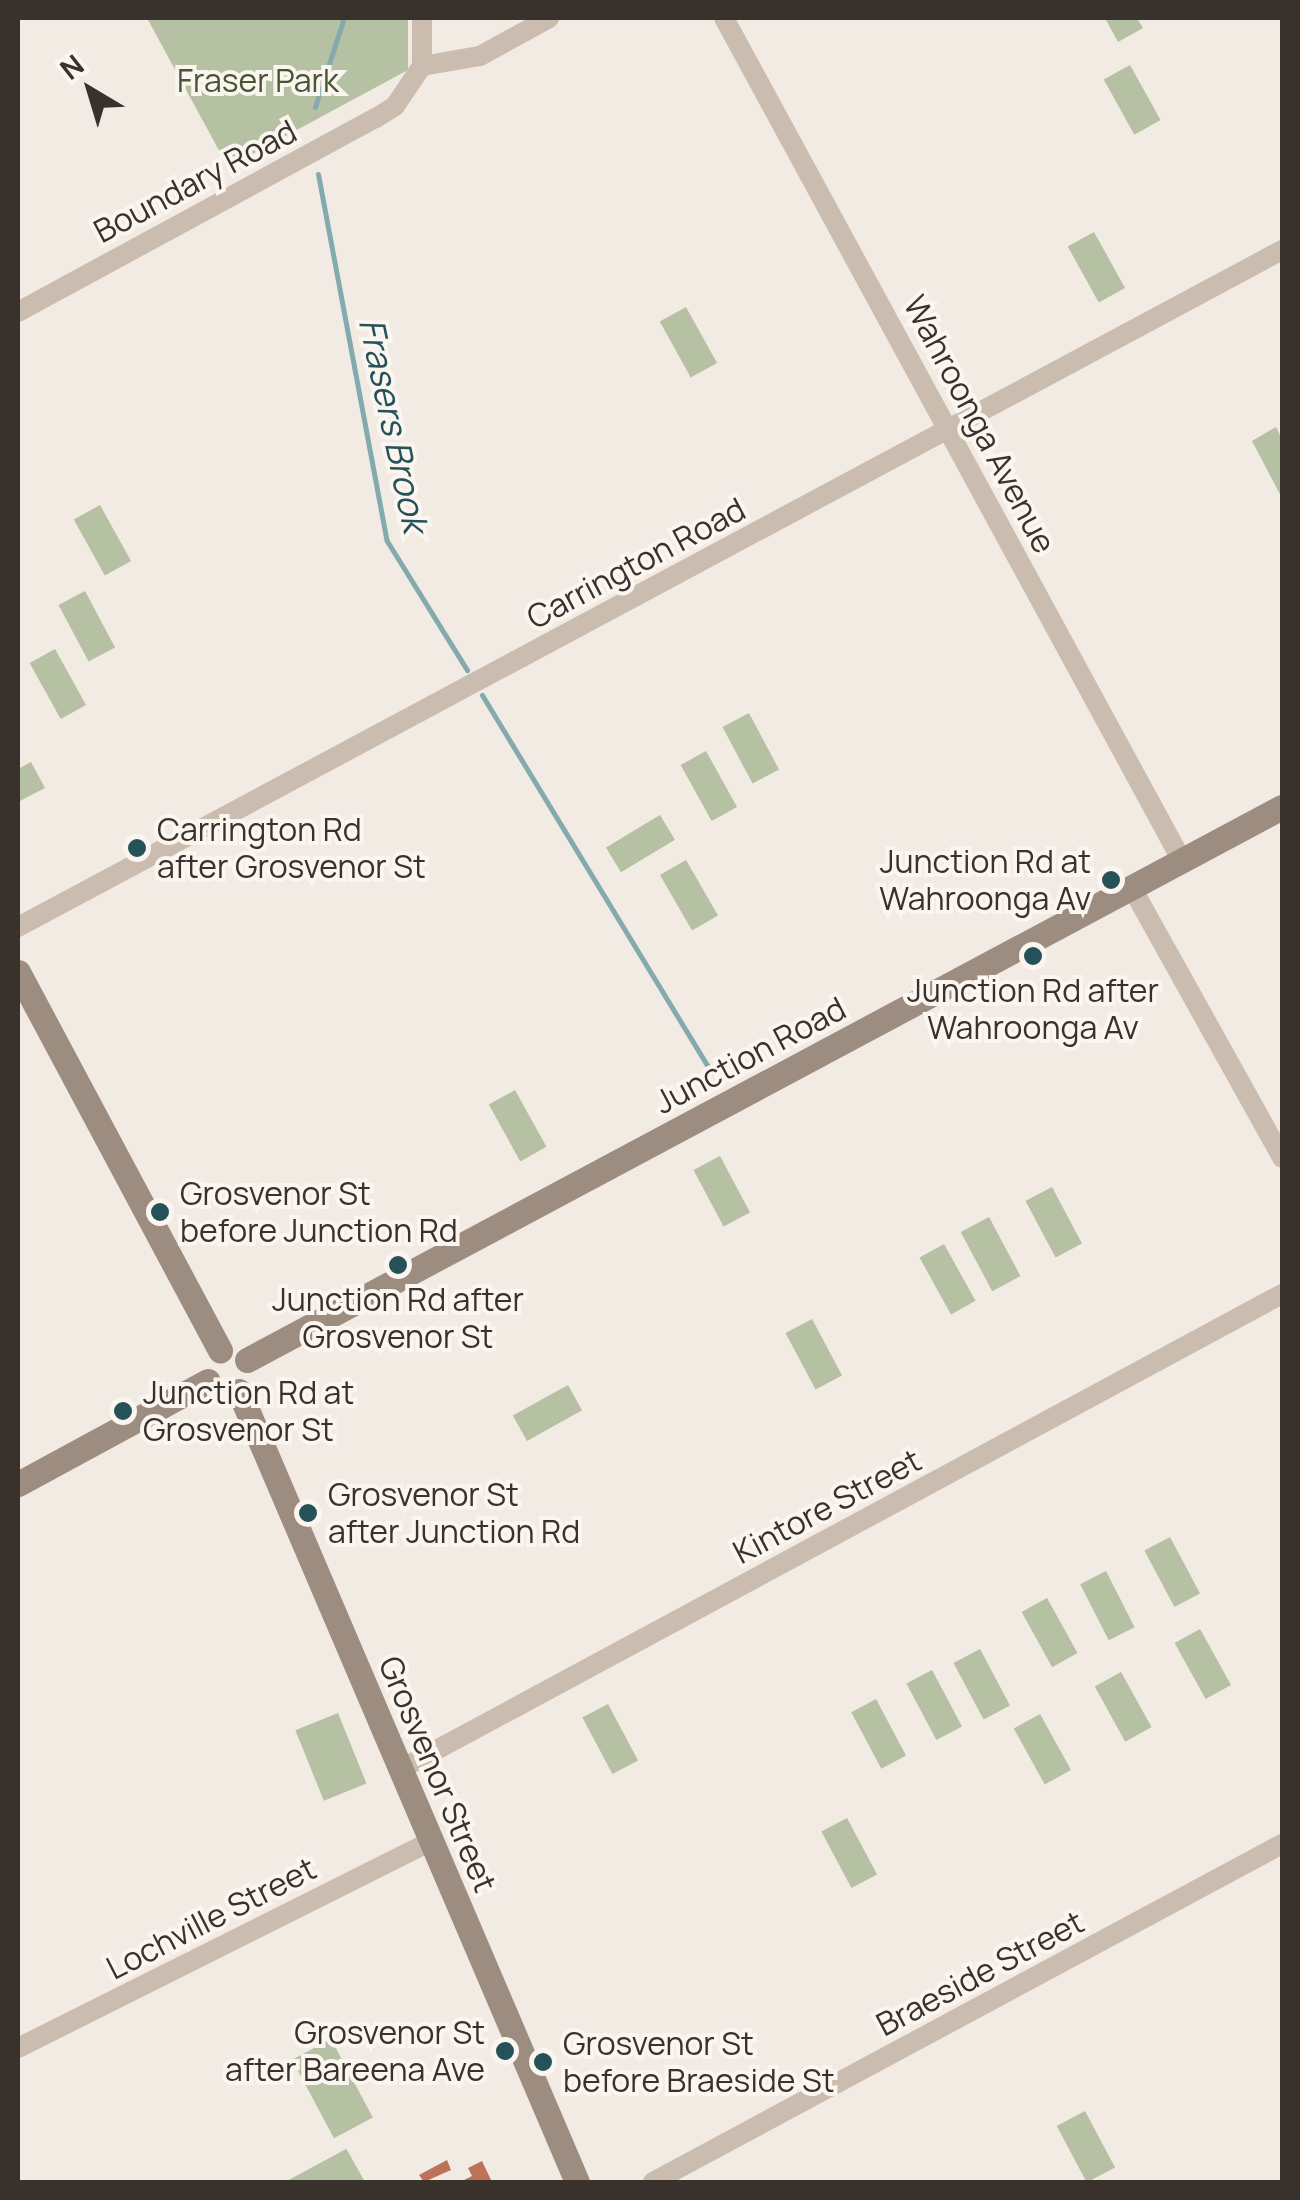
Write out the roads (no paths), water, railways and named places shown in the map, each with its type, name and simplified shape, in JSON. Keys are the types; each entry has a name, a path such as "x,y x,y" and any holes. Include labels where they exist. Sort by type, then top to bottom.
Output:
{"main road":[{"name":"Junction Road","path":"247,1360 1282,808"},
{"path":"18,972 220,1351"},
{"path":"232,1350 247,1360 250,1377 239,1391 221,1393 208,1381 207,1364 220,1351 232,1350"},
{"path":"18,1484 208,1381"},
{"name":"Grosvenor Street","path":"239,1391 577,2182"}],"street":[{"path":"422,18 422,66 480,56 550,18"},
{"name":"Wahroonga Avenue","path":"724,18 1182,860"},
{"name":"Boundary Road","path":"18,312 396,106 422,66"},
{"name":"Carrington Road","path":"18,927 1282,250"},
{"path":"1132,888 1282,1158"},
{"name":"Kintore Street","path":"401,1770 1282,1294"},
{"name":"Lochville Street","path":"18,2048 431,1841"},
{"name":"Braeside Street","path":"653,2182 1282,1844"}],"waterway":[{"name":"Frasers Brook","path":"315,107 344,18"},
{"name":"Frasers Brook","path":"318,174 387,541 467,670"},
{"name":"Frasers Brook","path":"482,695 712,1073"}],"place":[{"name":"Carrington Rd after Grosvenor St","path":"137,848"},
{"name":"Junction Rd at Wahroonga Av","path":"1111,880"},
{"name":"Junction Rd after Wahroonga Av","path":"1033,956"},
{"name":"Grosvenor St before Junction Rd","path":"160,1212"},
{"name":"Junction Rd after Grosvenor St","path":"398,1265"},
{"name":"Junction Rd at Grosvenor St","path":"123,1411"},
{"name":"Grosvenor St after Junction Rd","path":"308,1513"},
{"name":"Grosvenor St after Bareena Ave","path":"505,2051"},
{"name":"Grosvenor St before Braeside St","path":"543,2062"}],"park label":[{"name":"Fraser Park","path":"258,80"}]}
